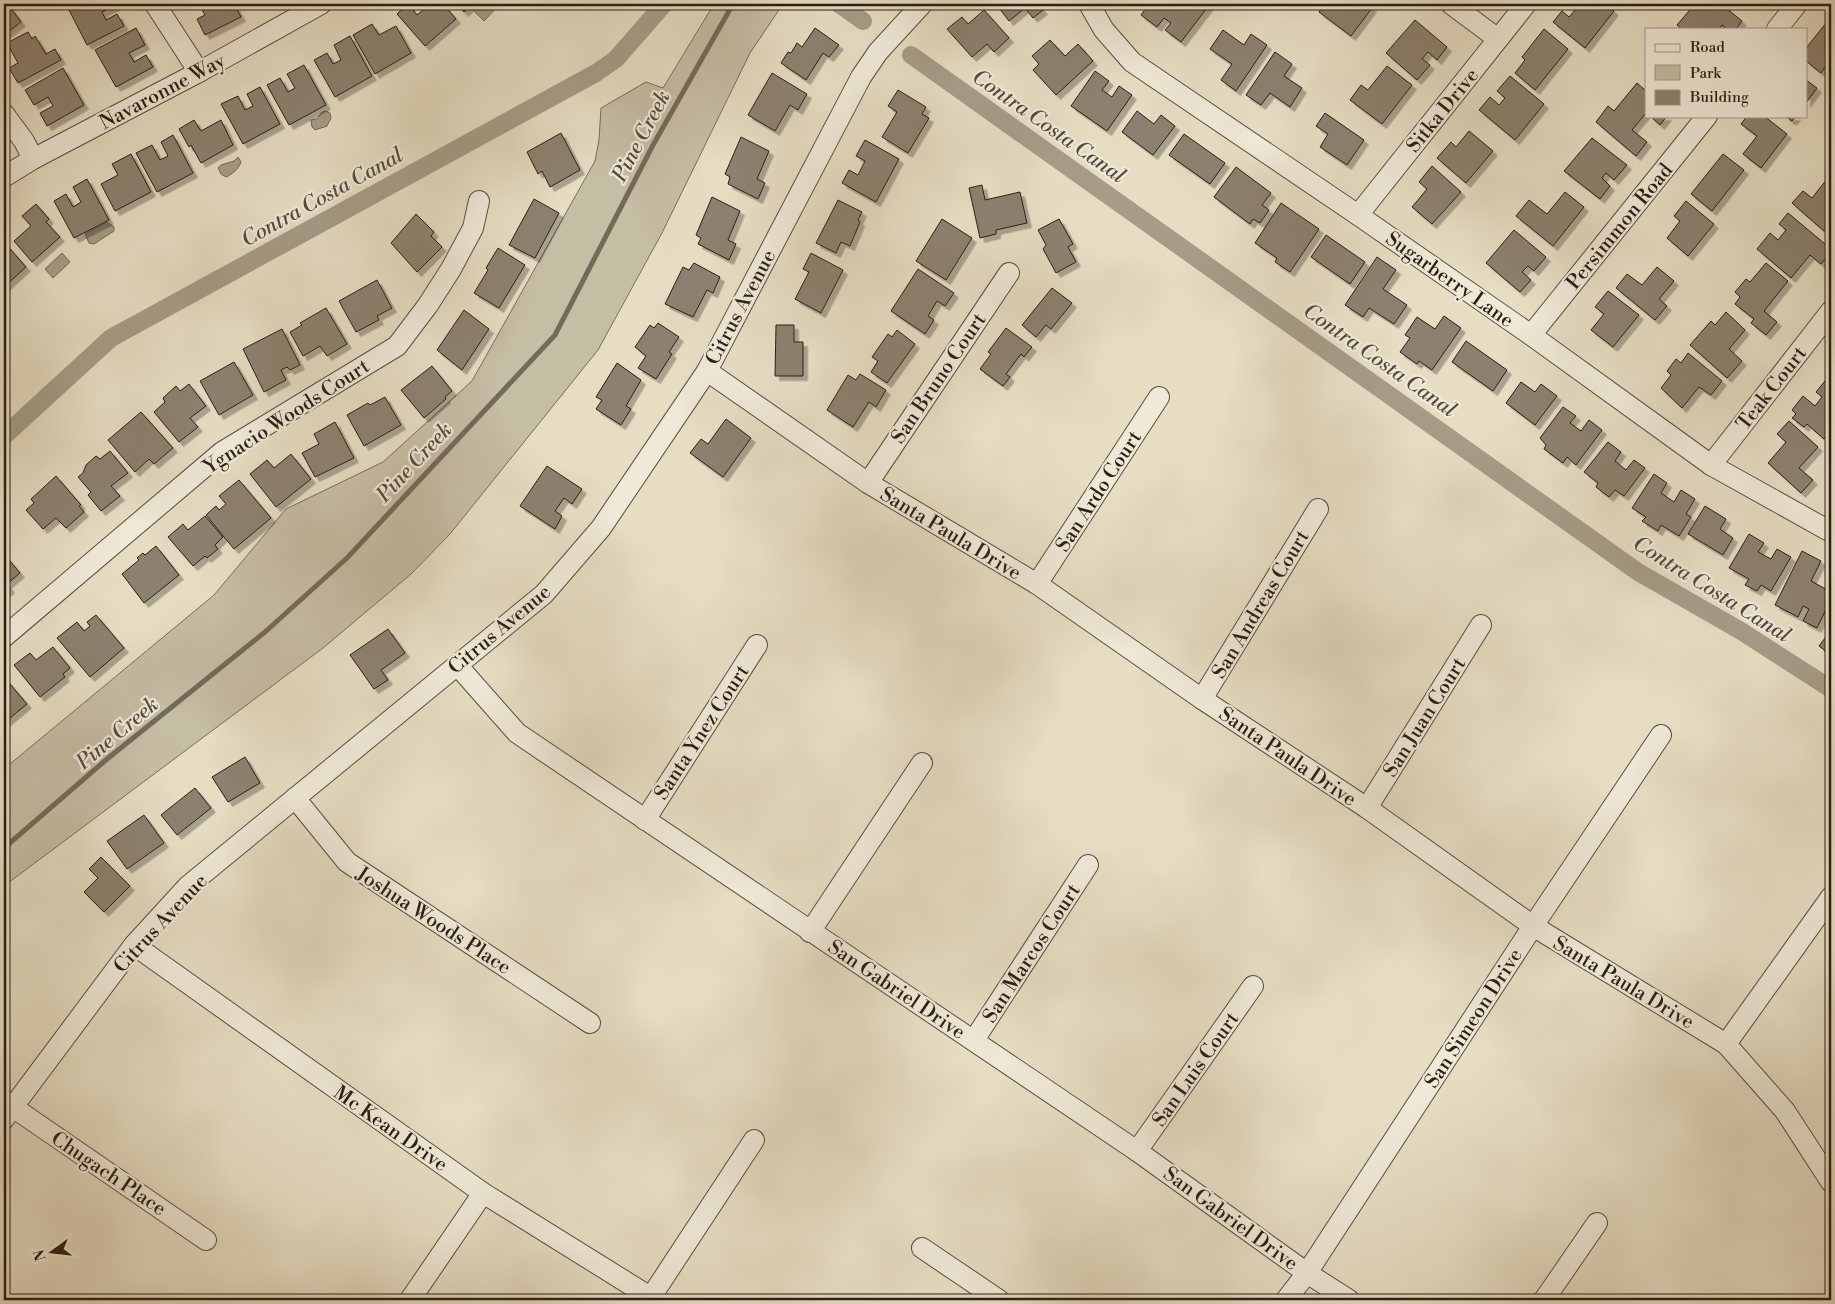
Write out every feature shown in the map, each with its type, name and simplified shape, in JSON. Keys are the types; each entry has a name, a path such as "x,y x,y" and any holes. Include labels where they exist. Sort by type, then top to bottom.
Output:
{"street":[{"path":"155,4 199,72"},
{"name":"Navaronne Way","path":"4,177 33,159 199,72 321,4"},
{"name":"Citrus Avenue","path":"6,1109 134,945 188,886 544,594 594,536 707,371 861,77 878,52 922,4"},
{"name":"Sugarberry Lane","path":"1089,4 1104,30 1132,62 1531,335 1711,465 1831,532"},
{"path":"1451,4 1498,39"},
{"name":"Sitka Drive","path":"1358,215 1526,4"},
{"path":"1778,28 1797,4"},
{"path":"4,114 24,141 33,159"},
{"name":"Persimmon Road","path":"1531,335 1705,118"},
{"name":"Ygnacio Woods Court","path":"4,637 222,452 397,346 428,305 450,269 473,228 479,201"},
{"name":"San Bruno Court","path":"868,482 1009,273"},
{"name":"Teak Court","path":"1711,465 1831,311"},
{"name":"Santa Paula Drive","path":"707,371 868,482 1037,584 1202,699 1367,808 1533,926 1726,1044 1784,1111 1831,1182"},
{"name":"San Ardo Court","path":"1037,584 1159,397"},
{"name":"San Andreas Court","path":"1202,699 1318,509"},
{"name":"San Juan Court","path":"1367,808 1481,625"},
{"name":"Santa Ynez Court","path":"645,820 757,645"},
{"name":"San Gabriel Drive","path":"456,665 517,733 1138,1151 1307,1273 1349,1300"},
{"name":"San Simeon Drive","path":"1286,1300 1307,1273 1533,926 1661,735"},
{"path":"810,932 922,763"},
{"name":"Joshua Woods Place","path":"296,798 346,862 590,1023"},
{"name":"San Marcos Court","path":"974,1040 1088,865"},
{"path":"1726,1044 1831,897"},
{"name":"Mc Kean Drive","path":"134,945 483,1193 653,1299"},
{"name":"San Luis Court","path":"1138,1151 1253,986"},
{"name":"Chugach Place","path":"6,1109 206,1240"},
{"path":"653,1299 754,1140"},
{"path":"410,1300 483,1193"},
{"path":"1544,1300 1597,1224"},
{"path":"922,1248 999,1300"}],"green space":[{"path":"714,4 783,4 750,53 662,233 598,350 450,534 411,574 323,648 4,886 4,769 214,595 286,509 383,462 472,381 595,161 599,140 601,108 646,82 663,88"}],"shaded area":[{"path":"482,4 500,4 484,21 474,11"},
{"path":"322,112 330,113 331,118 327,126 315,130 312,127 311,120 317,119"},
{"path":"238,157 241,162 235,171 226,177 221,174 218,168 221,165 234,161"},
{"path":"107,222 114,227 114,231 94,244 89,243 85,234"},
{"path":"62,253 70,262 53,278 45,269"}],"building":[{"path":"4,4 8,9 10,7 21,22 4,35"},
{"path":"81,4 114,4 115,6 102,12 106,20 117,14 124,26 87,45 69,10"},
{"path":"199,4 234,4 241,17 205,35 197,19 205,15"},
{"path":"408,4 417,15 424,9 420,4 443,4 456,19 425,46 397,14"},
{"path":"456,4 472,4 464,12"},
{"path":"996,4 1038,4 1043,10 1033,18 1025,8 1009,21"},
{"path":"1149,4 1210,4 1181,42 1165,30 1171,23 1164,18 1157,27 1141,15"},
{"path":"1325,4 1367,4 1372,8 1351,36 1319,12"},
{"path":"1569,4 1606,4 1614,11 1585,48 1553,22 1562,11 1569,17 1576,9"},
{"path":"1695,4 1721,4 1742,21 1737,28 1726,28 1722,25 1720,28 1681,28 1677,25"},
{"path":"984,10 1009,38 994,52 987,44 972,57 947,29 962,17 968,24"},
{"path":"1831,17 1831,59 1821,73 1808,63 1808,46"},
{"path":"1415,20 1447,47 1437,60 1428,52 1422,59 1430,65 1417,80 1386,53"},
{"path":"372,24 379,35 396,26 411,53 375,74 353,35"},
{"path":"136,28 145,45 129,53 134,62 146,55 153,67 116,87 95,50"},
{"path":"815,28 839,45 829,57 823,53 806,80 781,63 788,52 791,53 797,43 802,47"},
{"path":"1544,29 1568,49 1535,90 1515,73 1525,60 1522,57"},
{"path":"1223,30 1244,45 1251,34 1267,45 1236,91 1221,80 1232,64 1210,49"},
{"path":"28,32 32,39 35,36 46,54 55,49 61,60 18,83 9,68 18,63 7,43"},
{"path":"350,36 372,76 335,97 314,60 327,53 333,64 341,60 334,45"},
{"path":"1050,40 1065,56 1078,44 1093,61 1056,95 1033,70 1039,64 1032,56"},
{"path":"1275,52 1292,64 1284,76 1302,88 1290,107 1270,93 1261,105 1246,95"},
{"path":"304,65 326,105 289,125 267,85 280,78 288,92 295,88 287,74"},
{"path":"1387,66 1412,85 1382,124 1350,100 1361,85 1368,90"},
{"path":"63,68 84,105 47,126 40,113 53,106 48,97 34,105 25,90"},
{"path":"1095,71 1109,81 1102,90 1112,97 1119,86 1132,95 1107,131 1071,106"},
{"path":"772,73 807,94 798,110 790,105 775,131 748,115"},
{"path":"1510,76 1544,104 1515,140 1479,110 1490,97 1499,105 1505,98 1497,91"},
{"path":"1808,81 1817,88 1808,100"},
{"path":"1637,83 1645,90 1645,114 1632,130 1647,142 1636,156 1596,122 1608,106 1614,111"},
{"path":"260,87 280,124 243,144 221,104 238,96 245,110 253,106 247,94"},
{"path":"898,90 926,107 922,114 929,118 908,153 882,137 897,112 888,106"},
{"path":"1137,111 1154,124 1161,115 1175,126 1153,155 1122,132"},
{"path":"1325,113 1364,140 1347,165 1320,147 1328,134 1316,126"},
{"path":"1652,118 1665,118 1660,125"},
{"path":"1746,118 1767,118 1787,134 1761,168 1743,154 1757,136 1741,124"},
{"path":"194,120 201,131 221,120 233,145 201,163 179,129"},
{"path":"1469,131 1493,151 1466,183 1437,158 1451,142 1456,147"},
{"path":"561,133 580,170 550,187 542,171 538,174 527,152"},
{"path":"1184,134 1225,163 1210,184 1169,155"},
{"path":"173,135 193,173 157,192 136,153 152,145 160,160 168,156 161,142"},
{"path":"741,137 769,151 757,179 765,183 758,199 728,184 730,177 725,174"},
{"path":"1592,138 1627,165 1614,180 1606,173 1602,178 1610,186 1600,199 1564,171"},
{"path":"865,140 899,159 876,202 842,183 849,170 858,175 865,161 856,156"},
{"path":"131,154 151,192 115,211 101,184 118,175 112,164"},
{"path":"1723,154 1744,170 1712,211 1691,194"},
{"path":"1432,166 1461,192 1432,224 1412,207 1427,189 1419,182"},
{"path":"1236,167 1271,193 1262,205 1269,210 1260,223 1253,219 1250,224 1214,197"},
{"path":"1831,174 1831,222 1824,231 1792,203 1803,191 1812,198"},
{"path":"87,179 109,220 74,238 54,201 66,194 73,207 81,202 73,187"},
{"path":"982,185 985,200 1020,192 1027,223 996,230 996,234 980,238 969,188"},
{"path":"1565,192 1584,207 1553,246 1516,216 1529,200 1547,214"},
{"path":"712,197 740,211 728,240 736,244 729,260 698,244 701,238 696,235"},
{"path":"534,199 559,213 535,258 509,245"},
{"path":"838,200 862,212 850,246 841,242 836,253 816,243"},
{"path":"1686,201 1714,224 1688,256 1667,238 1680,221 1674,216"},
{"path":"1281,203 1319,229 1290,272 1275,262 1277,258 1255,243"},
{"path":"36,204 49,219 46,222 60,237 32,262 14,241 31,226 22,216"},
{"path":"1788,213 1831,249 1831,252 1821,264 1810,255 1791,278 1757,249 1770,233 1778,240 1786,230 1779,224"},
{"path":"416,214 434,232 431,236 442,247 417,272 391,243"},
{"path":"942,219 972,238 946,280 916,261"},
{"path":"1059,219 1073,244 1068,247 1076,262 1056,273 1043,249 1046,245 1038,230"},
{"path":"1514,230 1546,257 1534,271 1528,266 1522,272 1531,280 1520,292 1486,263"},
{"path":"1326,235 1365,262 1350,284 1311,257"},
{"path":"4,242 26,267 4,287"},
{"path":"498,248 525,265 499,308 474,293 488,270 486,268"},
{"path":"811,253 843,270 821,313 795,299 809,272 803,269"},
{"path":"1377,257 1396,270 1383,289 1407,305 1394,324 1369,308 1363,317 1345,305"},
{"path":"694,263 720,277 713,293 707,290 693,317 665,304 683,267 689,270"},
{"path":"1766,263 1788,281 1764,311 1777,322 1766,335 1751,323 1754,319 1735,304 1740,297 1735,292 1746,279 1750,282"},
{"path":"1657,267 1674,281 1659,299 1667,306 1655,320 1616,288 1627,274 1642,285"},
{"path":"918,269 954,293 945,306 937,301 928,316 934,320 925,334 891,311"},
{"path":"377,280 392,308 377,316 379,320 356,332 339,301"},
{"path":"1052,288 1072,303 1051,329 1046,325 1036,337 1022,325"},
{"path":"1608,291 1639,315 1613,347 1591,330 1604,314 1595,307"},
{"path":"326,308 347,344 327,356 320,346 303,356 290,332 302,325 300,323"},
{"path":"464,310 489,329 462,370 437,350"},
{"path":"1726,312 1745,330 1729,349 1742,361 1727,378 1690,345 1711,321 1715,325"},
{"path":"1444,316 1461,328 1432,370 1419,361 1417,364 1400,352 1410,338 1405,335 1417,317 1435,329"},
{"path":"658,323 679,337 669,352 672,354 656,379 638,368 646,356 635,347 650,325 654,328"},
{"path":"776,325 794,325 794,342 803,342 803,376 775,376"},
{"path":"1006,328 1032,347 1024,357 1021,354 1006,374 1010,377 1003,386 980,369 991,354 988,352"},
{"path":"282,329 300,365 290,370 287,367 281,370 286,380 264,392 243,349"},
{"path":"897,330 915,344 887,383 871,372 878,361 872,357 888,334 892,337"},
{"path":"1466,341 1507,370 1493,391 1452,362"},
{"path":"1688,353 1722,381 1711,395 1699,387 1682,408 1661,388 1671,375 1667,371 1676,359 1681,363"},
{"path":"234,362 253,395 219,415 200,381"},
{"path":"617,363 641,380 626,406 631,409 621,425 596,409 602,400 596,397"},
{"path":"432,366 452,391 445,397 446,399 424,418 401,390"},
{"path":"860,374 886,390 876,407 869,402 853,427 827,410 848,375 856,380"},
{"path":"1825,381 1831,386 1831,430 1824,439 1807,424 1804,427 1792,418 1796,414 1792,410 1803,396 1815,406 1822,397 1816,392"},
{"path":"1521,382 1535,392 1541,384 1557,396 1535,425 1506,403"},
{"path":"189,384 206,406 190,418 198,427 179,442 154,412 165,402 163,398 176,386 180,391"},
{"path":"385,397 401,425 364,446 347,415 368,403 370,405"},
{"path":"1563,407 1576,416 1570,423 1581,431 1589,420 1602,430 1576,465 1567,457 1563,463 1544,449 1546,445 1540,438"},
{"path":"141,412 173,448 154,464 149,459 135,472 108,440"},
{"path":"726,419 751,438 723,477 690,453 701,439 708,444"},
{"path":"1789,421 1818,447 1799,468 1813,480 1801,493 1768,463 1786,442 1777,434"},
{"path":"335,422 354,458 315,477 302,453 319,444 314,434"},
{"path":"1608,442 1621,452 1615,461 1626,470 1634,460 1645,468 1624,496 1615,490 1609,497 1596,487 1598,483 1584,472"},
{"path":"110,451 128,473 111,486 120,496 101,511 88,495 91,492 78,477 83,473 86,465 96,456 100,459"},
{"path":"291,454 311,479 276,507 250,474 267,460 274,468"},
{"path":"547,466 582,489 572,504 564,498 555,511 562,516 555,529 520,506"},
{"path":"1654,474 1667,483 1661,493 1674,502 1681,490 1695,499 1686,514 1691,517 1679,536 1661,525 1658,531 1642,521 1646,517 1632,508"},
{"path":"56,476 81,505 79,506 84,512 66,528 56,518 43,529 26,510 34,503 31,499"},
{"path":"239,480 271,518 234,549 206,515 216,506 219,510 226,504 219,496"},
{"path":"1705,506 1726,519 1720,529 1733,538 1723,555 1688,534"},
{"path":"205,516 223,537 215,545 218,549 207,558 205,556 193,566 168,537 183,524 188,530"},
{"path":"1749,534 1764,543 1758,552 1771,559 1777,549 1791,557 1771,591 1761,585 1757,591 1745,585 1749,579 1729,568"},
{"path":"156,546 179,575 144,603 122,574 139,560 137,558 143,553 145,555"},
{"path":"1802,551 1821,561 1811,581 1831,592 1831,599 1817,628 1803,621 1809,609 1803,606 1798,617 1775,605"},
{"path":"4,554 20,573 7,584 10,589 4,594"},
{"path":"96,615 124,648 90,677 57,638 77,622 84,631 90,626 87,622"},
{"path":"388,629 405,653 381,670 388,680 374,689 350,655"},
{"path":"1831,630 1831,655 1819,646"},
{"path":"53,647 70,668 63,674 65,677 40,697 14,665 30,653 36,660"},
{"path":"4,677 27,704 4,723"},
{"path":"245,757 260,783 228,802 212,777"},
{"path":"195,788 211,808 177,835 161,815"},
{"path":"144,815 164,843 127,869 107,841"},
{"path":"101,857 130,886 104,912 84,892 98,878 89,869"}],"waterway":[{"name":"Contra Costa Canal","path":"4,436 111,338 596,73 616,59 664,4"},
{"name":"Pine Creek","path":"4,848 107,759 265,632 347,558 555,335 653,145 733,4"},
{"name":"Contra Costa Canal","path":"839,4 863,21"},
{"name":"Contra Costa Canal","path":"911,55 1638,572 1741,631 1831,689"}]}
